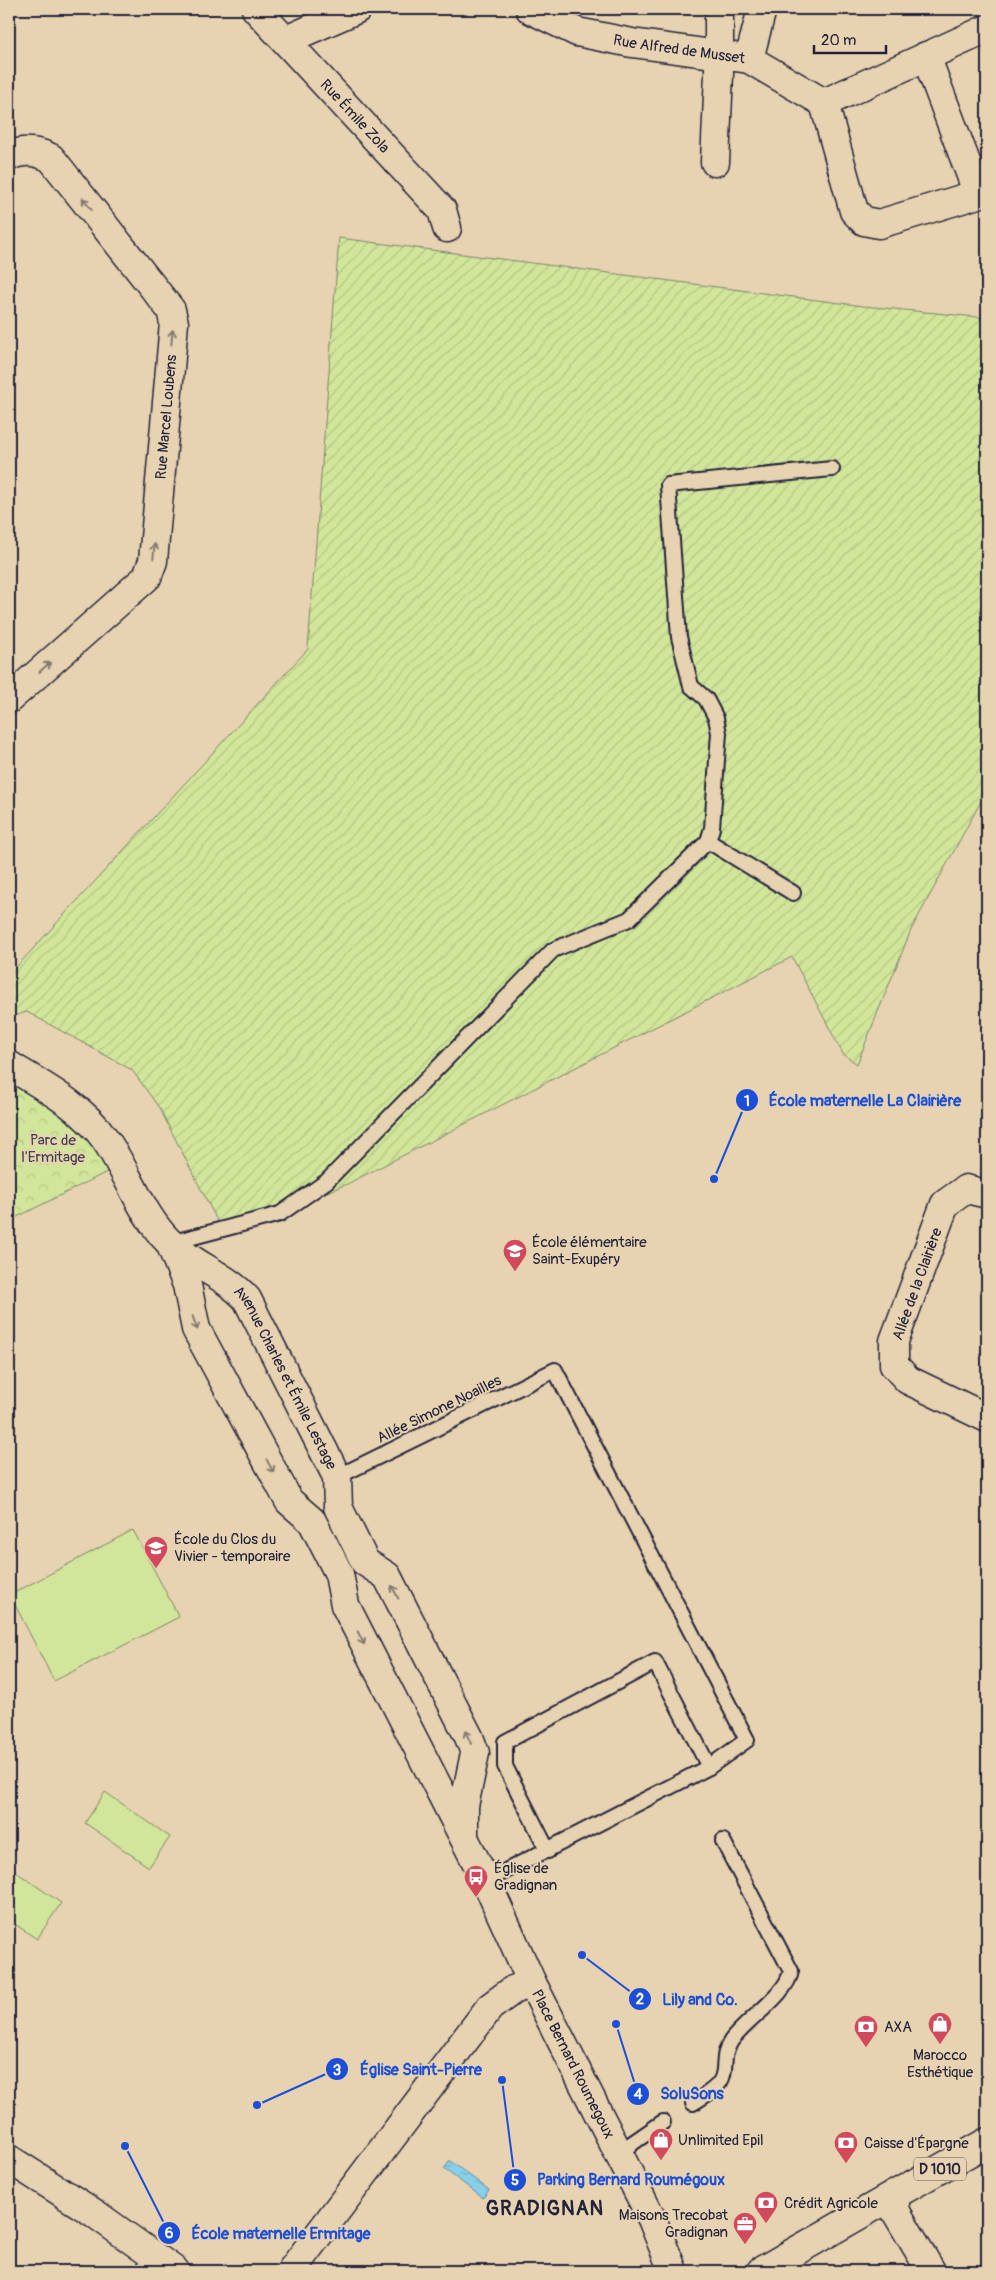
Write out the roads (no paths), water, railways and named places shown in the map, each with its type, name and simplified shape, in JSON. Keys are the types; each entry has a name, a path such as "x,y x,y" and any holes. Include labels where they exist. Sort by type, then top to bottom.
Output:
{"street":[{"name":"Rue Émile Zola","path":"256,9 442,210 447,228"},
{"path":"286,40 356,9"},
{"name":"Rue Alfred de Musset","path":"530,9 577,32 632,43 750,60 824,103"},
{"path":"715,162 719,74 719,9"},
{"path":"750,60 762,9"},
{"path":"926,56 983,193 879,224 864,221 854,211 824,103 926,56 987,29"},
{"name":"Rue Marcel Loubens","path":"9,156 17,152 37,151 51,158 171,310 174,323 154,561 147,577 9,699"},
{"name":"Avenue Charles et Émile Lestage","path":"9,1065 67,1102 104,1138 145,1209 170,1243 189,1296 196,1329 289,1501 312,1521 339,1574 345,1605 425,1763 439,1784 450,1814 464,1836 486,1880 532,1983"},
{"name":"Allée de la Clairière","path":"987,1194 966,1189 946,1204 894,1341 894,1365 908,1380 987,1418"},
{"name":"Avenue Charles et Émile Lestage","path":"170,1243 235,1286 247,1299 338,1477 338,1507 365,1562 387,1576 469,1738 475,1753 464,1806 464,1836"},
{"path":"189,1296 201,1284 218,1275"},
{"path":"439,1784 453,1783 470,1778"},
{"name":"Place Bernard Roumegoux","path":"291,2271 490,2007 513,1990 532,1983 652,2220 673,2271"},
{"name":"D 1010","path":"761,2271 987,2142"},
{"path":"9,2159 94,2213 175,2271"},
{"path":"894,2195 896,2212 932,2271"}],"lane":[{"path":"170,1243 280,1214 327,1182 553,950 629,918 708,841 712,828 718,733 716,718 706,699 691,686 679,637 668,485 832,469"},
{"path":"708,841 793,893"},
{"name":"Allée Simone Noailles","path":"338,1477 555,1370 747,1740 709,1767"},
{"path":"486,1880 548,1851 709,1767 655,1662 506,1742 505,1766 548,1851"},
{"path":"693,2103 716,2087 722,2078 723,2057 730,2043 784,1985 790,1970 723,1841"},
{"path":"618,2153 663,2122"}],"water":[{"path":"450,2161 489,2190 483,2198 444,2169"}],"place":[{"name":"École maternelle La Clairière","path":"714,1179"},
{"name":"École élémentaire Saint-Exupéry","path":"515,1272"},
{"name":"École du Clos du Vivier - temporaire","path":"156,1569"},
{"name":"Église de Gradignan","path":"476,1898"},
{"name":"Lily and Co.","path":"582,1955"},
{"name":"SoluSons","path":"616,2024"},
{"name":"Marocco Esthétique","path":"940,2045"},
{"name":"AXA","path":"866,2048"},
{"name":"Parking Bernard Roumégoux","path":"502,2080"},
{"name":"Église Saint-Pierre","path":"257,2105"},
{"name":"École maternelle Ermitage","path":"125,2146"},
{"name":"Unlimited Epil","path":"661,2161"},
{"name":"Caisse d'Épargne","path":"846,2164"},
{"name":"Crédit Agricole","path":"766,2224"},
{"name":"Maisons Trecobat Gradignan","path":"745,2245"}],"district":[{"name":"GRADIGNAN","path":"545,2208"}],"park label":[{"name":"Parc de l'Ermitage","path":"53,1148"}]}
